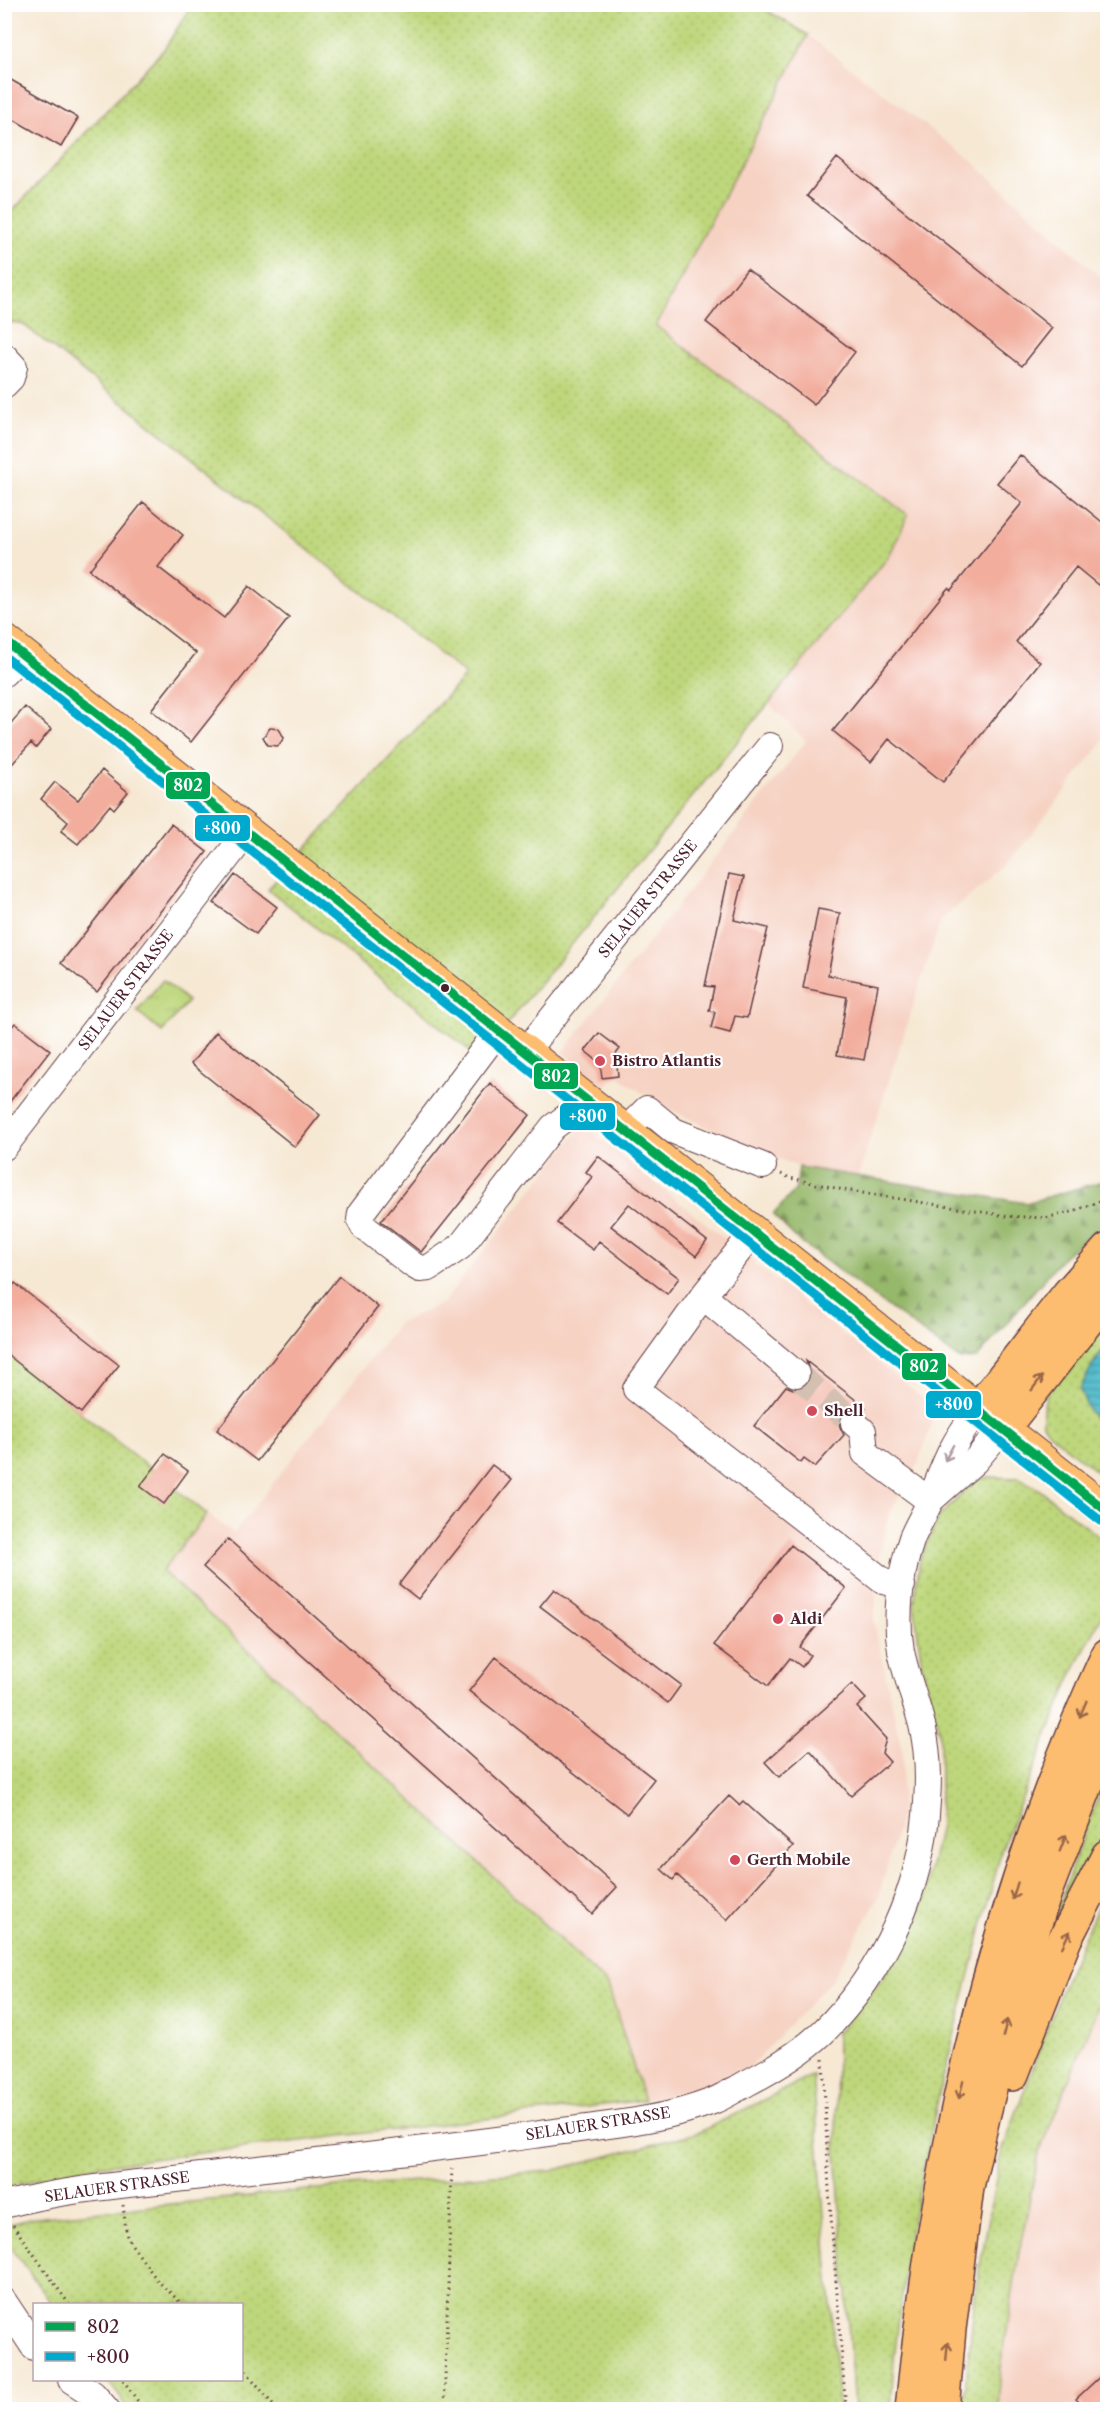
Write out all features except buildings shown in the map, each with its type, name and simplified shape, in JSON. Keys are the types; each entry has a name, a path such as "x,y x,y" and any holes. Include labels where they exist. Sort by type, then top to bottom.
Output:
{"highway":[{"path":"990,1420 1068,1295 1107,1250"},
{"path":"990,1420 1107,1294"},
{"path":"912,2409 920,2323 943,2177 988,1982 1018,1883 1051,1787 1107,1655"},
{"path":"942,2409 949,2329 967,2187 1014,1990 1045,1892 1107,1728"},
{"path":"967,2187 987,2163 1011,2078 1042,1993 1065,1939 1107,1856"}],"main road":[{"path":"10,656 247,832 1107,1512"}],"street":[{"path":"4,356 14,367 11,378 4,385"},
{"name":"SELAUER STRASSE","path":"525,1052 770,746"},
{"name":"SELAUER STRASSE","path":"4,1147 247,832"},
{"path":"498,1031 361,1213 360,1220 364,1227 413,1265 420,1269 429,1268 460,1247 553,1127 587,1102"},
{"path":"625,1131 647,1109 674,1131 763,1166"},
{"path":"753,1233 703,1296 636,1389 883,1581 902,1585"},
{"path":"703,1296 795,1374"},
{"name":"SELAUER STRASSE","path":"8,2214 30,2199 453,2146 646,2119 715,2100 766,2074 822,2033 847,2006 885,1948 908,1897 927,1817 928,1763 923,1730 901,1651 900,1612 906,1560 943,1463 958,1435 990,1420"},
{"path":"854,1423 863,1431 865,1453 930,1501"},
{"path":"4,2302 33,2346"},
{"path":"74,2381 93,2394 107,2409"}],"path":[{"path":"763,1166 790,1178 844,1190 1007,1216 1045,1218 1071,1212 1107,1198"},
{"path":"822,2033 830,2202 846,2409"},
{"path":"444,2409 453,2146"},
{"path":"120,2186 127,2238 157,2280 181,2303"},
{"path":"8,2214 68,2303"},
{"path":"243,2367 277,2409"},
{"path":"124,2381 144,2409"}],"shaded area":[{"path":"808,35 973,162 1107,283 1107,737 1008,864 941,920 858,1176 799,1167 731,1139 659,1104 618,1076 604,1086 563,1052 806,741 769,704 889,556 908,515 655,326"},
{"path":"587,1128 925,1400 932,1423 917,1466 889,1514 879,1558 874,1622 903,1754 901,1816 878,1899 832,1979 750,2067 705,2087 644,2100 608,1985 161,1571 207,1514 234,1533 398,1324 443,1303 578,1131"},
{"path":"1107,1998 1107,2409 998,2410 1001,2368 1019,2252 1039,2153 1099,2006"}],"green space":[{"path":"192,5 758,5 808,35 656,326 908,515 889,556 479,1058 268,889 466,675 24,325 5,321 4,220 165,48"},
{"path":"163,980 188,1001 162,1032 137,1011"},
{"path":"799,1167 1026,1203 1107,1180 1107,1220 1063,1257 977,1358 960,1360 799,1241 773,1215 796,1189"},
{"path":"1107,1316 1107,1345 1093,1364 1080,1389 1088,1409 1103,1429 1107,1429 1107,1480 1049,1433 1043,1424 1043,1408 1047,1392"},
{"path":"4,1351 207,1514 162,1571 460,1845 608,1985 644,2100 91,2167 5,2187"},
{"path":"989,1477 1018,1478 1037,1488 1107,1543 1107,1605 1073,1672 1002,1848 939,2094 910,2232 894,2359 891,2409 854,2409 836,2151 837,2033 884,1977 923,1903 940,1825 940,1735 921,1660 914,1603 920,1558 939,1517 975,1481"},
{"path":"1107,1775 1107,1832 1036,1974 1078,1849"},
{"path":"1107,1886 1107,1998 1099,2006 1039,2153 1019,2252 1001,2368 998,2409 963,2410 976,2288 1000,2157 1063,1985"},
{"path":"813,2075 839,2409 129,2409 108,2381 243,2381 243,2303 51,2303 5,2239 5,2225 35,2218 337,2187 551,2171 700,2132"}],"water":[{"path":"1107,1345 1107,1429 1103,1429 1088,1409 1080,1389 1093,1364"}],"tunnel":[{"path":"796,1374 854,1423"}],"transit line":[{"name":"802","path":"4,640 1108,1512"},
{"name":"+800","path":"4,656 1101,1521"}],"place":[{"name":"Bistro Atlantis","path":"600,1061"},
{"name":"Shell","path":"812,1411"},
{"name":"Aldi","path":"778,1619"},
{"name":"Gerth Mobile","path":"735,1860"}]}
